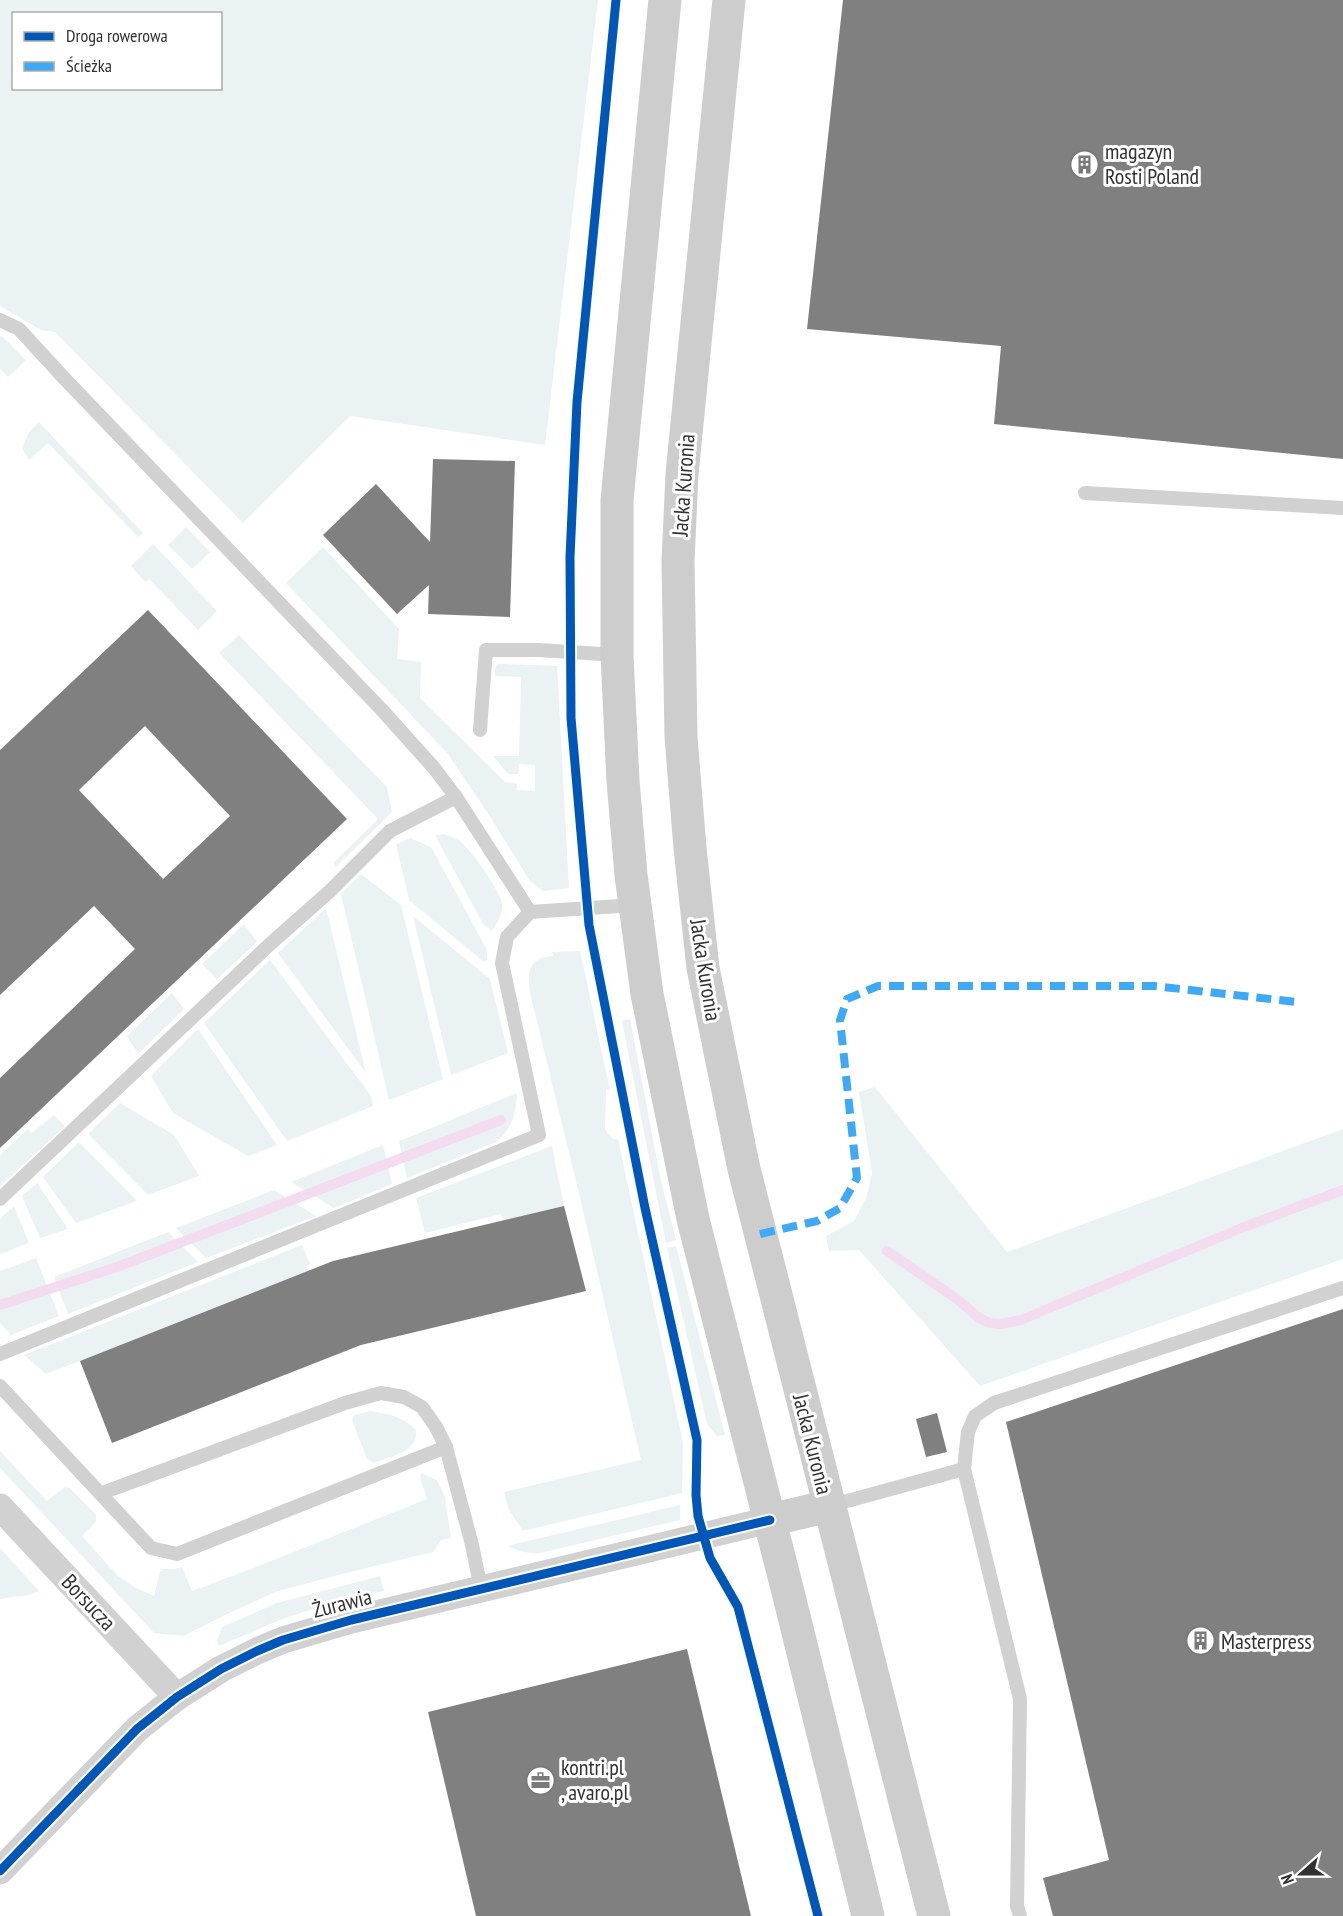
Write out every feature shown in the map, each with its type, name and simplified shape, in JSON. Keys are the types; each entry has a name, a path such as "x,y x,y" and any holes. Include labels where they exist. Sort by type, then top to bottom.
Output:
{"main road":[{"path":"665,0 617,500 617,655 623,782 635,905 647,994 693,1219 868,1916"},
{"name":"Jacka Kuronia","path":"729,0 682,474 678,561 681,737 690,848 703,968 744,1169 934,1916"},
{"path":"770,1520 829,1506"}],"street":[{"name":"Borsucza","path":"0,1507 177,1697"},
{"name":"Żurawia","path":"0,1871 137,1729 177,1697 221,1669 283,1640 351,1620 770,1520"}],"lane":[{"path":"0,320 19,329 382,710 434,768 456,797 530,912"},
{"path":"1085,493 1343,508"},
{"path":"480,730 486,650 539,650 617,655"},
{"path":"0,1199 330,891 390,831 456,797"},
{"path":"0,1354 539,1135 502,963 507,936 530,912 635,905"},
{"path":"1020,1916 1017,1906 1020,1699 964,1469 968,1432 975,1416 994,1403 1343,1288"},
{"path":"0,1386 152,1548 177,1554 446,1447"},
{"path":"102,1493 345,1402 381,1393 404,1397 422,1407 446,1447 481,1589"},
{"path":"829,1506 964,1469"}],"shaded area":[{"path":"0,0 598,0 545,445 350,416 243,523 55,332 41,330 0,306"},
{"path":"0,336 26,360 8,377 0,369"},
{"path":"39,422 143,533 138,537 48,443 29,460 22,448 29,432"},
{"path":"186,527 210,552 192,569 168,545"},
{"path":"153,544 217,611 198,630 149,579 145,582 131,566"},
{"path":"323,547 399,629 397,659 421,662 420,698 505,782 517,784 517,790 535,791 535,765 519,764 518,774 508,774 493,756 519,756 521,677 495,676 495,668 497,664 557,666 569,888 543,891 530,881 448,754 286,583"},
{"path":"239,635 387,787 392,812 335,868 334,862 378,819 219,653"},
{"path":"444,834 457,839 476,859 500,898 502,908 492,931 483,924 435,835"},
{"path":"410,838 431,847 487,950 487,960 484,962 409,900 396,844"},
{"path":"361,874 401,905 443,1079 389,1100 341,894"},
{"path":"326,908 366,1073 278,953"},
{"path":"413,916 490,979 508,1053 451,1075"},
{"path":"244,924 257,942 217,979 202,964"},
{"path":"580,951 610,1090 606,1089 605,1130 613,1139 618,1139 683,1443 682,1493 523,1531 508,1508 504,1492 641,1460 530,993 529,978 534,963 539,959 553,956 552,952"},
{"path":"270,960 371,1096 373,1106 287,1141 204,1023"},
{"path":"172,993 184,1009 138,1054 127,1036"},
{"path":"630,1019 661,1181 676,1240 666,1243 622,1021"},
{"path":"198,1029 277,1145 248,1156 173,1113 151,1076"},
{"path":"875,1087 1007,1252 1343,1129 1343,1259 980,1386 859,1250 829,1251 826,1236 854,1221 866,1198 872,1173 859,1092"},
{"path":"517,1093 512,1120 506,1132 496,1142 407,1178 399,1141"},
{"path":"120,1103 174,1135 199,1176 148,1195 88,1134"},
{"path":"54,1115 65,1126 0,1186 0,1155 28,1129 32,1133"},
{"path":"79,1142 137,1201 76,1223 43,1177"},
{"path":"383,1145 392,1184 334,1208 291,1182"},
{"path":"552,1146 564,1206 503,1221 501,1214 425,1233 416,1198"},
{"path":"37,1183 68,1229 40,1238 22,1196"},
{"path":"274,1190 316,1216 206,1258 176,1228"},
{"path":"14,1206 29,1243 0,1254 0,1219"},
{"path":"168,1232 198,1262 68,1314 54,1277"},
{"path":"302,1245 310,1264 306,1266 307,1271 80,1361 46,1374 24,1355"},
{"path":"676,1246 725,1435 717,1436 707,1424 667,1248"},
{"path":"36,1258 59,1316 11,1335 0,1323 0,1271"},
{"path":"370,1411 395,1416 411,1425 416,1430 413,1443 402,1452 374,1463 367,1459 352,1420 354,1415"},
{"path":"0,1451 47,1501 65,1487 70,1488 96,1515 96,1522 82,1536 118,1576 154,1596 161,1569 182,1567 192,1591 427,1499 420,1477 421,1473 437,1480 445,1497 451,1538 441,1540 433,1552 275,1592 183,1636 154,1633 0,1468"},
{"path":"680,1505 680,1520 536,1554 507,1546"},
{"path":"0,1548 39,1591 29,1595 0,1599"},
{"path":"380,1576 384,1591 335,1602 282,1619 219,1646 217,1640 222,1627 277,1603"}],"building":[{"name":"magazyn Rosti Poland","path":"843,0 1343,0 1343,459 994,424 1001,346 807,329"},
{"path":"433,459 515,461 510,617 428,614 429,585 397,614 323,535 376,484 430,542"},
{"path":"148,610 347,819 0,1148 0,1078 135,949 94,906 0,995 0,750","holes":["145,726 230,816 163,879 79,790"]},
{"path":"564,1206 586,1291 361,1345 112,1443 80,1361 333,1261"},
{"name":"Masterpress","path":"1343,1309 1343,1916 1053,1916 1043,1878 1109,1860 1006,1422"},
{"path":"937,1413 947,1452 926,1457 916,1419"},
{"path":"687,1649 751,1916 476,1916 428,1712"}],"waterway":[{"path":"0,1305 117,1267 501,1120"},
{"path":"887,1251 957,1299 979,1318 1000,1324 1021,1320 1244,1227 1343,1190"}],"marked path":[{"path":"760,1234 817,1221 840,1208 857,1178 840,1020 847,999 878,986 1154,986 1297,1002"}],"cycle path":[{"path":"616,0 577,402 570,557 571,718 589,925 645,1208 697,1440 698,1516 710,1558 738,1607 818,1916"},
{"path":"0,1871 137,1729 177,1697 221,1669 257,1651 283,1640 351,1620 770,1520"}],"place":[{"name":"magazyn Rosti Poland","path":"1084,164"},
{"name":"Masterpress","path":"1200,1641"},
{"name":"kontri.pl , avaro.pl","path":"540,1780"}]}
